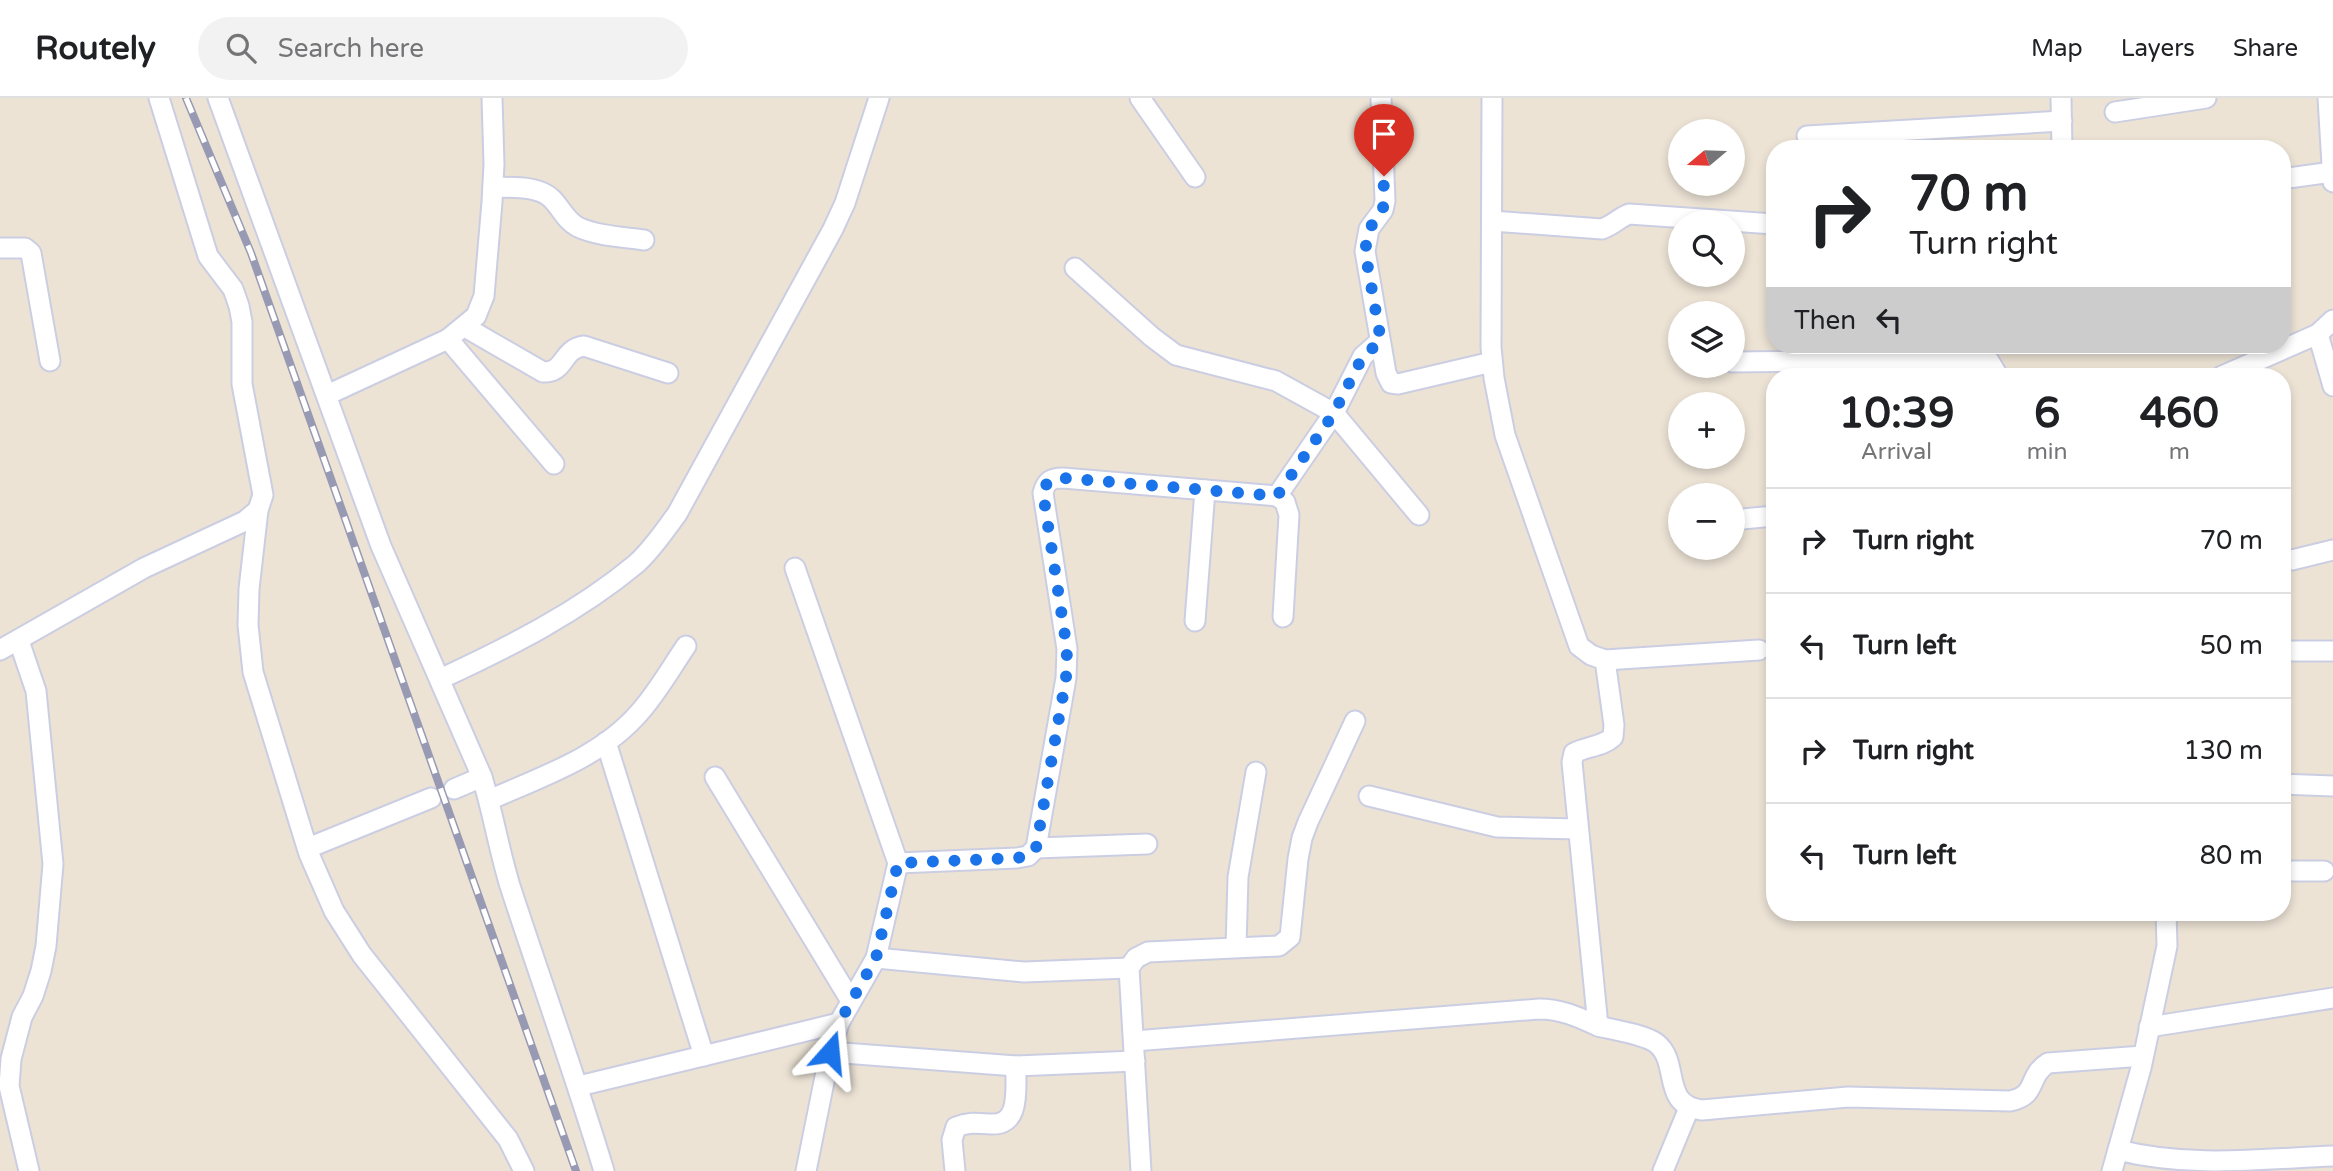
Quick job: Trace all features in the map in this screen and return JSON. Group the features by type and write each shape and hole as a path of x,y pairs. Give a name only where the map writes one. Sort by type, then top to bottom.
{"street":[{"path":"159,98 208,256 233,289 239,306 242,322 242,384 263,495 258,510 247,625 253,672 308,848 334,911 362,955 508,1139 524,1171"},
{"path":"218,98 381,546 482,777 510,887 579,1086 604,1171"},
{"path":"327,395 448,339 476,316 484,296 493,187 492,98"},
{"path":"440,679 519,642 561,618 638,563 659,539 677,513 833,229 852,183 879,98"},
{"path":"1140,98 1195,177"},
{"path":"1381,98 1384,201 1383,210 1369,229 1365,251 1386,373 1391,383 1398,384 1492,362"},
{"path":"1492,98 1492,362 1505,435 1579,646 1591,655 1605,660 1759,650"},
{"path":"2061,98 2062,140"},
{"path":"2115,112 2206,98"},
{"path":"2291,179 2332,177 2328,98"},
{"path":"1807,136 2062,121"},
{"path":"493,187 537,190 553,200 576,226 588,231 644,240"},
{"path":"1492,222 1602,229 1629,214 1766,223"},
{"path":"0,248 25,248 31,253 50,361"},
{"path":"1075,268 1176,355 1276,381 1334,413 1419,515"},
{"path":"2291,346 2318,334 2333,320"},
{"path":"465,327 543,372 558,369 568,352 584,346 668,373"},
{"path":"2318,334 2333,386"},
{"path":"448,339 554,464"},
{"path":"1277,496 1334,413 1363,356 1381,341"},
{"path":"2243,368 2274,354"},
{"path":"1745,362 1975,359 1989,361 1993,368"},
{"path":"898,863 1017,858 1028,856 1036,848 1066,678 1067,649 1043,493 1045,484 1052,478 1277,496 1285,502 1289,515 1283,617"},
{"path":"1195,621 1205,490"},
{"path":"0,650 144,568 245,521 258,510"},
{"path":"1745,519 1766,517"},
{"path":"2291,560 2333,550"},
{"path":"795,568 898,863 876,958 839,1023 830,1052 806,1171"},
{"path":"19,641 36,691 53,864 46,946 41,971 33,996 22,1017 11,1059 8,1121 29,1171"},
{"path":"489,800 583,758 606,742 640,713 686,646"},
{"path":"2291,651 2333,651"},
{"path":"1598,1026 1572,762 1574,753 1605,744 1613,737 1614,725 1605,660"},
{"path":"1142,1171 1129,968 1136,958 1148,952 1279,946 1290,937 1298,859 1305,830 1356,721"},
{"path":"606,742 704,1056"},
{"path":"1236,947 1238,877 1256,772"},
{"path":"454,789 482,777"},
{"path":"715,777 852,1001"},
{"path":"2291,784 2333,786"},
{"path":"1369,796 1497,827 1578,829"},
{"path":"308,848 430,798"},
{"path":"1036,848 1147,844"},
{"path":"2291,871 2324,871"},
{"path":"2112,1171 2150,1027 2166,946 2166,921"},
{"path":"876,958 1024,972 1129,968"},
{"path":"2150,1027 2333,998"},
{"path":"1134,1041 1556,1009 1598,1026 1654,1042 1662,1050 1681,1102 1689,1108 1702,1110 1848,1097 2010,1101 2021,1099 2029,1093 2038,1069 2048,1063 2143,1056"},
{"path":"579,1086 839,1023"},
{"path":"830,1052 1016,1066 1135,1061"},
{"path":"955,1171 952,1140 956,1127 966,1122 996,1124 1009,1120 1015,1111 1016,1066"},
{"path":"1663,1171 1689,1108"},
{"path":"2118,1150 2173,1160 2244,1165 2333,1156"}],"railway":[{"path":"186,98 251,253 576,1171"}],"route":[{"path":"830,1052 839,1023 876,958 898,863 1017,858 1028,856 1036,848 1066,678 1067,649 1043,493 1045,484 1052,478 1063,478 1277,496 1334,413 1363,356 1381,341 1365,251 1369,229 1383,210 1384,176"}]}
